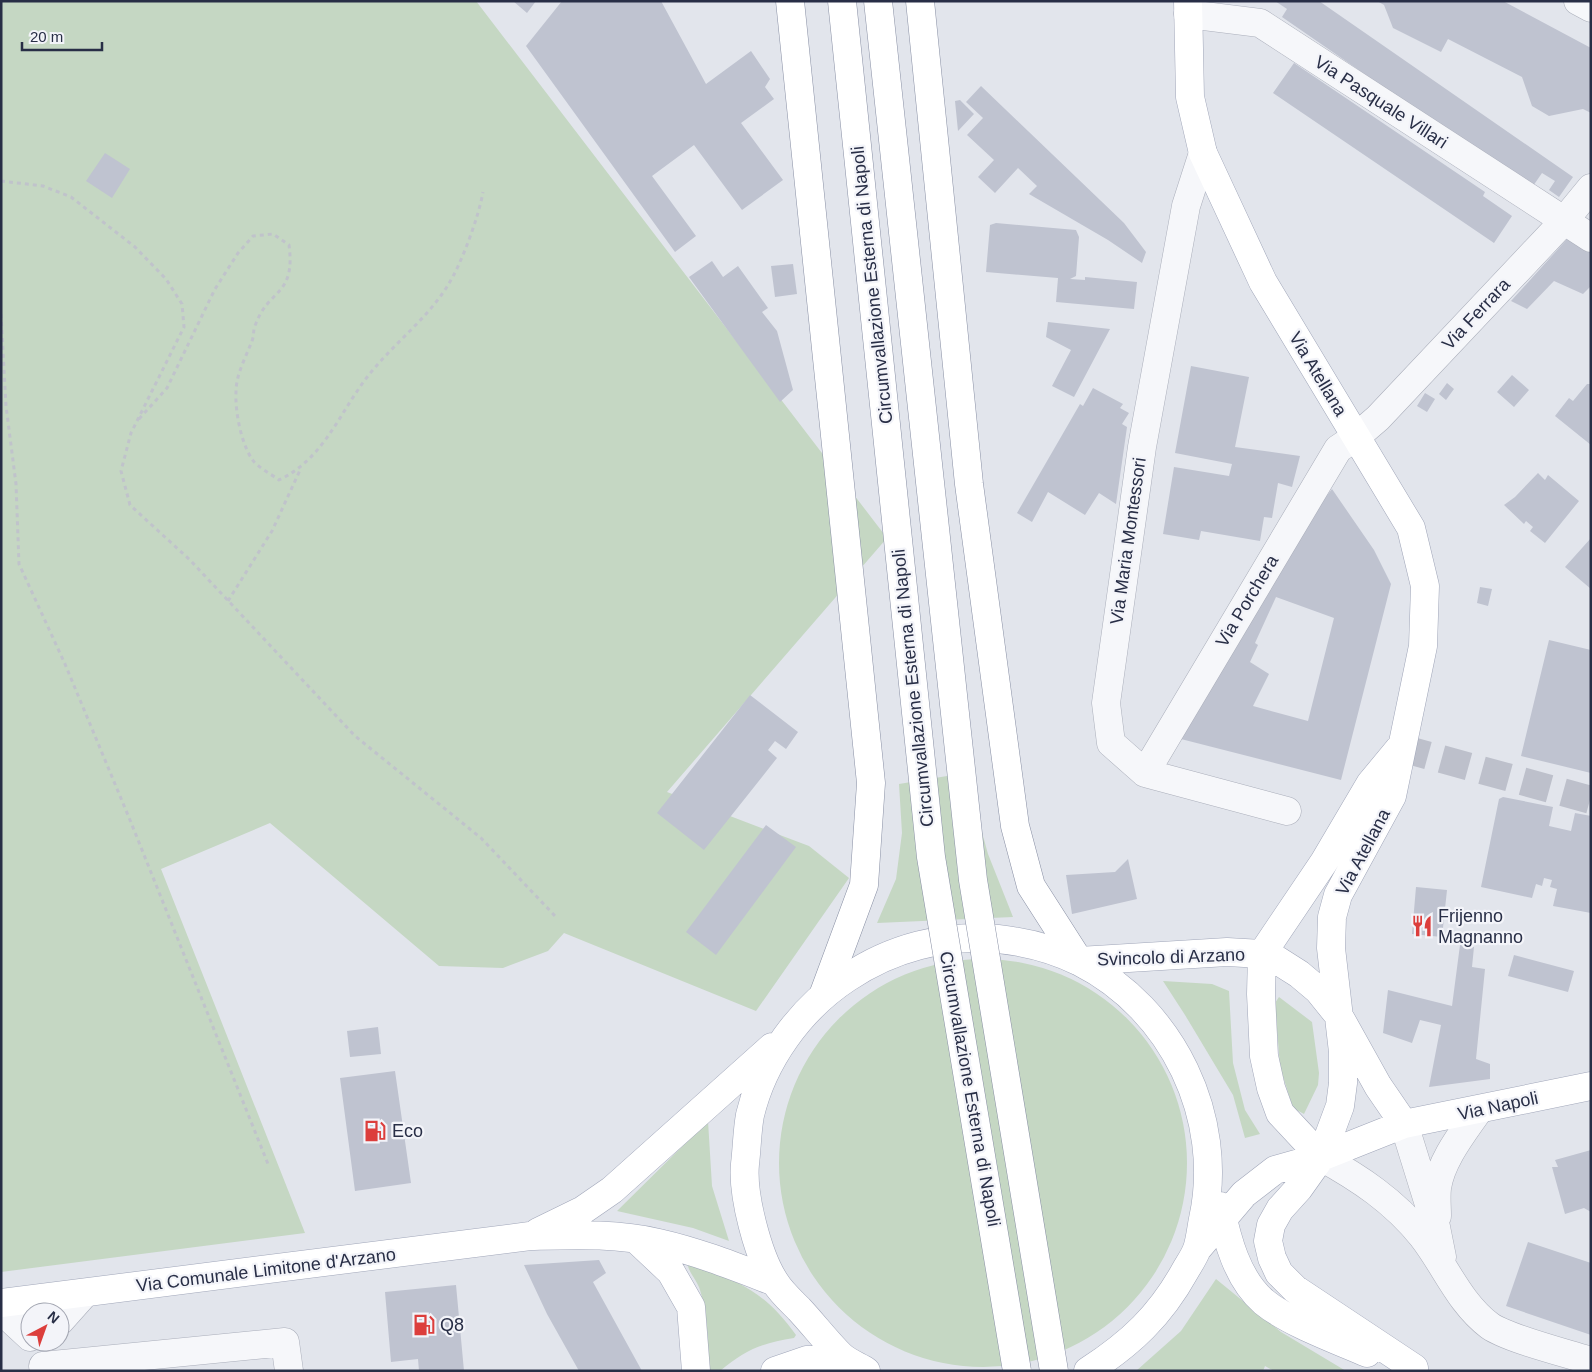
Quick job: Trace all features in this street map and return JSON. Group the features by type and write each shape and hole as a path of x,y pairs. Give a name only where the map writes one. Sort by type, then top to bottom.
{"main road":[{"path":"790,1 871,784 864,885 824,993"},
{"name":"Circumvallazione Esterna di Napoli","path":"842,1 931,857 1017,1371"},
{"name":"Circumvallazione Esterna di Napoli","path":"878,1 973,880 1054,1371"},
{"path":"920,1 969,484 1015,826 1030,886 1080,961"},
{"name":"Via Atellana","path":"1188,8 1190,97 1203,152 1263,282 1411,528 1425,586 1423,646 1400,748 1392,796 1338,895 1332,916 1331,948 1340,1016 1343,1084 1335,1122 1321,1156 1299,1188 1280,1209 1271,1225 1268,1241 1272,1258 1279,1273 1295,1289 1420,1369"},
{"name":"Via Atellana","path":"1400,748 1370,784 1324,862 1262,954 1299,974 1318,990 1340,1016 1378,1086 1404,1124"},
{"path":"530,1236 583,1210 612,1190 791,1031 824,993 869,962 920,944 974,937 1028,943 1080,961 1123,990 1160,1027 1187,1072 1203,1122 1226,1238 1248,1284 1264,1302 1282,1314 1366,1353 1420,1369"},
{"name":"Svincolo di Arzano","path":"1080,961 1189,953 1227,952 1262,954"},
{"path":"1088,1371 1122,1349 1157,1314 1171,1296 1197,1249 1244,1194 1275,1170 1321,1156 1280,1113 1271,1088 1264,1056 1260,994 1262,954"},
{"path":"791,1031 764,1074 750,1116 744,1173 753,1229 774,1282 847,1364"},
{"name":"Via Napoli","path":"1321,1156 1404,1124 1591,1086"},
{"path":"1197,1249 1208,1196 1209,1173 1203,1122"},
{"path":"530,1236 588,1234 658,1243 716,1258 774,1282"},
{"name":"Via Comunale Limitone d'Arzano","path":"1,1303 530,1236"},
{"path":"637,1240 671,1272 691,1307 697,1354 696,1371"},
{"path":"775,1371 806,1360 847,1364 866,1371"}],"street":[{"path":"1578,1 1591,8"},
{"name":"Via Pasquale Villari","path":"1188,8 1260,23 1563,222 1591,238"},
{"name":"Via Maria Montessori","path":"1203,152 1186,206 1142,447 1106,703 1111,743 1146,773 1287,811"},
{"name":"Via Ferrara","path":"1356,437 1378,418 1563,222 1591,188"},
{"name":"Via Porchera","path":"1146,773 1338,449 1356,437"},
{"path":"1436,1227 1437,1186 1457,1141 1478,1110"},
{"path":"1404,1124 1436,1227 1444,1268"},
{"path":"1321,1156 1358,1178 1388,1200 1422,1236 1461,1296 1476,1314 1492,1328 1591,1361"},
{"path":"70,1310 85,1293"},
{"path":"1,1310 20,1330"},
{"path":"70,1351 284,1342 289,1371"}],"path":[{"path":"1,181 43,186 71,197 135,247 179,295 182,304 184,327 135,423 121,472 130,505 190,560 355,736 481,838 556,916"},
{"path":"135,423 167,388 215,289 238,253 253,236 273,234 289,245 291,263 288,280 262,311 254,327 253,339 241,368 236,392 242,438 253,460 279,480 297,471 324,443 365,379 449,285 480,212 483,192"},
{"path":"1,314 6,406 16,484 19,564 65,664 130,820 268,1164"},
{"path":"1,402 6,406"},
{"path":"228,601 272,531 302,465"}],"green space":[{"path":"1,1 476,1 887,538 667,792 809,846 849,878 756,1011 564,933 548,951 503,968 439,966 270,823 161,869 305,1233 1,1272"},
{"path":"971,772 978,818 988,854 1013,917 877,923 896,879 902,833 899,784"},
{"path":"983,959 1023,963 1061,974 1096,993 1113,1005 1141,1033 1153,1050 1172,1085 1183,1123 1187,1163 1183,1203 1172,1241 1153,1276 1141,1293 1113,1321 1096,1333 1061,1352 1023,1363 983,1367 943,1363 905,1352 870,1333 853,1321 825,1293 813,1276 794,1241 783,1203 779,1163 783,1123 794,1085 813,1050 825,1033 853,1005 870,993 905,974 943,963"},
{"path":"1163,981 1212,984 1229,991 1233,1063 1245,1110 1260,1134 1245,1138 1233,1095"},
{"path":"1279,997 1312,1022 1319,1073 1318,1085 1304,1114 1293,1108 1280,1067 1275,1003"},
{"path":"708,1121 712,1186 729,1241 693,1228 617,1211"},
{"path":"687,1262 748,1288 784,1319 796,1335 794,1338 754,1348 720,1371 707,1371 708,1340 705,1310 700,1290"},
{"path":"1216,1279 1281,1332 1346,1371 1274,1371 1265,1366 1263,1371 1136,1371 1181,1331"}],"building":[{"path":"513,1 536,1 527,13"},
{"path":"562,1 661,1 706,84 751,51 770,79 765,87 774,99 741,123 783,180 742,210 694,145 652,176 696,236 675,252 526,46"},
{"path":"1275,1 1319,1 1573,177 1559,197 1549,190 1555,181 1542,173 1531,189 1282,17 1287,9"},
{"path":"1377,1 1503,1 1591,48 1591,113 1583,109 1549,116 1532,106 1522,77 1448,39 1441,52 1393,28 1384,5"},
{"path":"1294,63 1485,192 1483,196 1512,216 1494,243 1273,93"},
{"path":"981,86 1124,223 1146,252 1142,263 1108,240 1029,194 1037,186 1018,168 995,193 978,177 994,160 967,135 983,118 966,102"},
{"path":"960,100 974,114 958,131 955,101"},
{"path":"105,153 130,169 112,198 86,181"},
{"path":"996,223 1076,230 1079,237 1076,276 1070,279 1085,280 1085,277 1137,282 1134,309 1056,302 1058,278 986,272 990,225"},
{"path":"1569,237 1591,248 1591,286 1583,294 1554,281 1527,309 1511,301"},
{"path":"712,261 723,277 738,266 768,308 762,312 777,331 793,390 780,402 689,277"},
{"path":"793,264 797,294 775,297 771,266"},
{"path":"1048,322 1110,329 1074,397 1052,386 1071,350 1046,337"},
{"path":"1191,366 1249,377 1235,447 1300,456 1292,487 1278,483 1272,518 1264,517 1260,541 1201,531 1199,540 1163,534 1174,467 1229,476 1232,464 1175,453"},
{"path":"1512,375 1529,390 1514,407 1497,392"},
{"path":"1447,383 1454,389 1446,400 1439,394"},
{"path":"1587,384 1591,384 1591,445 1555,416 1569,398 1573,401"},
{"path":"1093,388 1123,404 1120,408 1129,413 1122,424 1127,427 1116,504 1099,493 1085,515 1048,492 1032,522 1017,513 1080,404 1083,406"},
{"path":"1425,393 1435,399 1427,412 1417,406"},
{"path":"1538,473 1545,480 1548,475 1579,501 1545,543 1530,531 1533,527 1526,521 1524,524 1504,505 1515,497"},
{"path":"1332,489 1374,550 1391,584 1341,780 1177,738 1308,520","holes":["1276,597 1334,618 1308,721 1253,706 1269,674 1250,662 1258,645 1255,643"]},
{"path":"1591,538 1591,589 1565,567"},
{"path":"1480,587 1492,589 1488,606 1477,603"},
{"path":"1549,640 1591,650 1591,773 1521,756"},
{"path":"750,695 798,732 786,749 775,741 768,750 777,758 704,850 657,813"},
{"path":"1503,797 1553,807 1549,826 1571,831 1575,813 1591,816 1591,913 1553,906 1557,889 1550,887 1552,880 1544,878 1542,886 1536,884 1532,898 1481,887 1499,799"},
{"path":"766,825 796,847 716,955 686,932"},
{"path":"1128,859 1137,899 1072,914 1066,875 1115,872"},
{"path":"1416,887 1447,890 1442,937 1412,934"},
{"path":"1460,945 1474,947 1472,967 1485,969 1476,1059 1490,1064 1490,1079 1429,1087 1441,1025 1420,1020 1412,1043 1383,1033 1388,990 1452,1006"},
{"path":"1514,955 1574,971 1568,992 1508,976"},
{"path":"378,1027 381,1054 350,1057 347,1031"},
{"path":"395,1071 411,1183 355,1191 340,1078"},
{"path":"1591,1150 1591,1212 1584,1208 1565,1214 1552,1167 1558,1167 1555,1160"},
{"path":"1528,1242 1591,1263 1591,1335 1506,1306"},
{"path":"599,1260 606,1273 593,1282 642,1371 579,1371 547,1314 524,1265"},
{"name":"Q8","path":"456,1285 464,1371 419,1371 418,1359 391,1362 385,1292"}],"tunnel":[{"path":"1401,748 1591,800"}],"place":[{"name":"Frijenno Magnanno","path":"1422,926"},
{"name":"Eco","path":"375,1131"},
{"name":"Q8","path":"424,1325"}]}
